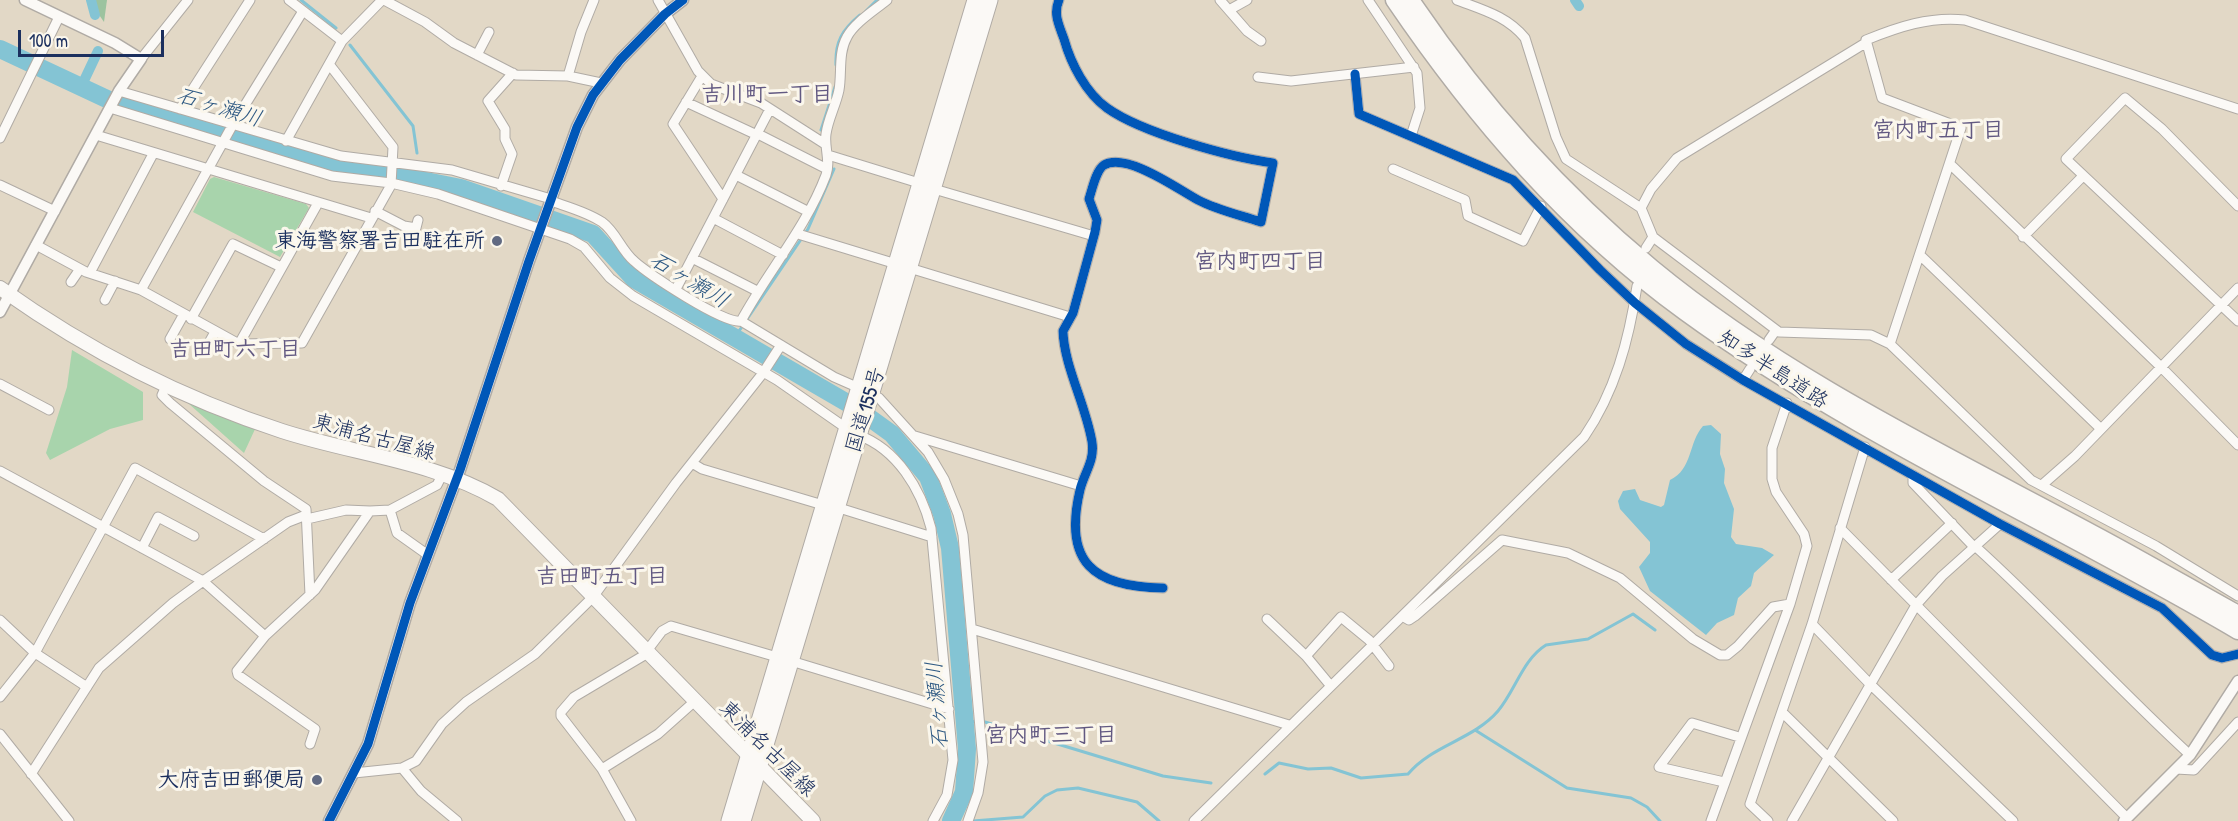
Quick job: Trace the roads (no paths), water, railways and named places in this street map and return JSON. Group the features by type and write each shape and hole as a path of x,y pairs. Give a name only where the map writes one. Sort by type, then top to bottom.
{"highway":[{"name":"国道155号","path":"927,186 975,0"},
{"name":"国道155号","path":"743,821 754,761 829,506 927,186 990,0"},
{"name":"知多半島道路","path":"1394,0 1447,76 1507,150 1599,241 1684,311 1779,376 1835,410 2238,631"},
{"name":"知多半島道路","path":"1411,0 1480,95 1562,186 1654,269 1720,319 1879,418 2238,615"},
{"name":"国道155号","path":"729,821 754,761"}],"main road":[{"name":"東浦名古屋線","path":"4,292 69,336 166,386 280,430 449,477 488,493 508,507 552,557 813,821"}],"street":[{"path":"25,0 115,43 141,59"},
{"path":"0,312 4,292 36,245 119,92 141,59 188,0"},
{"path":"180,109 250,0"},
{"path":"289,0 342,41"},
{"path":"286,141 342,41 383,0 477,55 513,73 568,76 601,83"},
{"path":"568,76 592,3 581,0"},
{"path":"658,0 702,76 718,89 761,103 825,144"},
{"path":"329,821 368,744 392,660 428,555 449,477 577,127 601,83 665,14 683,0"},
{"path":"741,321 757,291 798,234 827,169 828,155 825,144 828,123 838,94 843,64 841,53 847,35 887,0"},
{"path":"1059,0 1055,10 1067,51 1087,87 1106,108 1130,122 1200,146 1273,164 1261,222 1198,200 1162,176 1130,166 1107,164 1101,167 1089,199 1097,220 1094,236 1063,337 1092,444 1088,474 1081,486 1077,520 1080,557 1096,572 1114,582 1163,588"},
{"path":"1220,0 1246,31 1261,40"},
{"path":"1229,10 1246,0"},
{"path":"1368,0 1417,73 1420,108 1411,136"},
{"path":"1457,0 1505,19 1516,27 1525,38 1556,137 1566,159 1641,208 1653,237 1779,332 1871,334 1890,344 2031,480 2156,546 2238,596"},
{"path":"141,290 232,126 303,10"},
{"path":"0,138 59,17"},
{"path":"1641,208 1651,189 1677,158 1867,42 1892,29 1937,18 1965,20 2238,109"},
{"path":"477,55 489,32"},
{"path":"1867,42 1882,98 1961,128 1890,344"},
{"path":"36,245 80,269 141,290 239,344 302,343 391,183 390,164 393,147 329,64"},
{"path":"1258,77 1291,81 1414,67"},
{"path":"501,186 512,154 505,139 505,129 488,101 513,73"},
{"path":"1355,74 1359,114 1513,180 1635,303 1686,344 1743,380 2000,524 2162,608 2216,657 2238,654"},
{"path":"702,76 673,124 723,200"},
{"path":"119,92 341,156 452,171 551,200 587,214 604,224 632,259 676,289 727,320 741,321 864,394 879,398 915,436 938,466 958,514 963,536 983,762 978,793 968,821"},
{"path":"2238,206 2162,129 2125,98 2066,159 2238,321"},
{"path":"686,102 827,169"},
{"path":"110,108 332,176 391,183 461,201 578,242 622,288 763,373 895,458 924,507 932,537 949,709 952,772 947,795 933,821"},
{"path":"676,289 770,110"},
{"path":"96,135 318,203 373,214 404,226 416,228 418,220"},
{"path":"91,272 153,154"},
{"path":"828,155 1094,236"},
{"path":"1950,164 2023,237 2162,368 2238,445"},
{"path":"1393,169 1466,200 1468,216 1523,241 1541,206"},
{"path":"736,175 807,211"},
{"path":"2023,237 2083,176"},
{"path":"0,185 55,211"},
{"path":"239,344 318,203"},
{"path":"713,218 783,255"},
{"path":"798,234 1070,317"},
{"path":"1646,248 1653,237"},
{"path":"170,339 233,244 281,267"},
{"path":"1920,256 2101,429"},
{"path":"692,258 757,291"},
{"path":"70,282 80,269"},
{"path":"105,300 115,281"},
{"path":"1194,821 1584,437 1614,383 1635,303 1637,286"},
{"path":"2042,485 2162,368 2238,288"},
{"path":"1768,340 1776,330"},
{"path":"206,348 215,332"},
{"path":"354,773 402,768 416,761 442,724 466,702 535,654 592,597 692,463 763,373 781,345"},
{"path":"1743,380 1750,369"},
{"path":"0,384 50,410"},
{"path":"166,386 162,395 170,403 264,481 301,503 306,509 310,595"},
{"path":"1711,821 1739,737 1790,604 1807,546 1804,534 1776,492 1772,479 1772,448 1787,403"},
{"path":"915,436 1081,486"},
{"path":"1768,821 1750,804 1812,624 1865,447"},
{"path":"692,463 702,469 932,537"},
{"path":"0,698 34,652 135,468 264,539"},
{"path":"0,471 204,581 265,636"},
{"path":"1913,475 1913,483 1952,523 2028,594 2121,691 2190,755"},
{"path":"31,774 99,668 173,603 288,522 346,510 390,510 449,477"},
{"path":"390,510 397,533 428,555"},
{"path":"310,744 315,729 238,675 237,670 265,636 310,595 370,511"},
{"path":"142,548 158,517 194,536"},
{"path":"1891,580 1952,523"},
{"path":"1792,821 1869,683 1916,605 1942,576 2000,524"},
{"path":"1840,528 2126,819 2190,755 2238,681"},
{"path":"1402,616 1409,620 1502,540 1568,553 1620,578 1693,639 1720,655 1732,652 1773,607 1782,603 1790,604"},
{"path":"1306,656 1341,617 1372,644 1389,666"},
{"path":"0,620 34,652 87,687"},
{"path":"1267,620 1306,656 1330,685"},
{"path":"1812,624 1869,683 2013,821"},
{"path":"631,821 602,769 561,712 574,697 643,656 662,631 671,626 949,709"},
{"path":"972,629 1289,725"},
{"path":"602,769 658,734 695,701"},
{"path":"1782,712 1893,821"},
{"path":"2176,769 2194,770 2238,722"},
{"path":"1724,782 1659,767 1692,723 1739,737"},
{"path":"0,734 69,821"},
{"path":"402,768 421,791 457,821"}],"water":[{"path":"1711,425 1721,434 1720,454 1725,469 1724,483 1734,509 1731,537 1736,544 1762,548 1774,555 1754,573 1751,586 1738,598 1734,615 1717,623 1706,635 1650,591 1639,567 1650,553 1650,542 1620,509 1618,501 1623,491 1635,489 1640,500 1661,507 1664,505 1670,480 1687,463 1698,433 1703,426"}],"waterway":[{"path":"91,0 95,15"},
{"path":"301,0 336,28"},
{"path":"866,11 877,0"},
{"path":"1575,0 1579,6"},
{"path":"836,65 838,43 849,26 860,15"},
{"path":"350,45 413,126 417,153"},
{"name":"石ヶ瀬川","path":"0,49 109,100 334,168 396,175 461,188 593,234 634,279 856,408 892,434 928,477 942,514 950,548 967,749 964,792 951,821"},
{"path":"81,87 98,51"},
{"path":"821,130 835,87"},
{"path":"735,337 808,229 834,169"},
{"path":"418,171 418,180"},
{"path":"1265,774 1279,763 1308,769 1331,768 1361,778 1408,774 1429,756 1488,721 1504,703 1531,658 1546,645 1588,639 1633,614 1655,630"},
{"path":"965,721 985,722 1163,776 1211,783"},
{"path":"1475,730 1567,788 1631,798 1647,807 1660,821"},
{"path":"973,821 1023,817 1045,796 1057,790 1078,788 1137,802 1159,821"}],"place":[{"name":"東海警察署吉田駐在所","path":"497,241"},
{"name":"大府吉田郵便局","path":"317,780"}],"district":[{"name":"吉川町一丁目","path":"767,95"},
{"name":"宮内町五丁目","path":"1938,131"},
{"name":"宮内町四丁目","path":"1260,262"},
{"name":"吉田町六丁目","path":"235,350"},
{"name":"吉田町五丁目","path":"602,577"},
{"name":"宮内町三丁目","path":"1051,736"}]}
